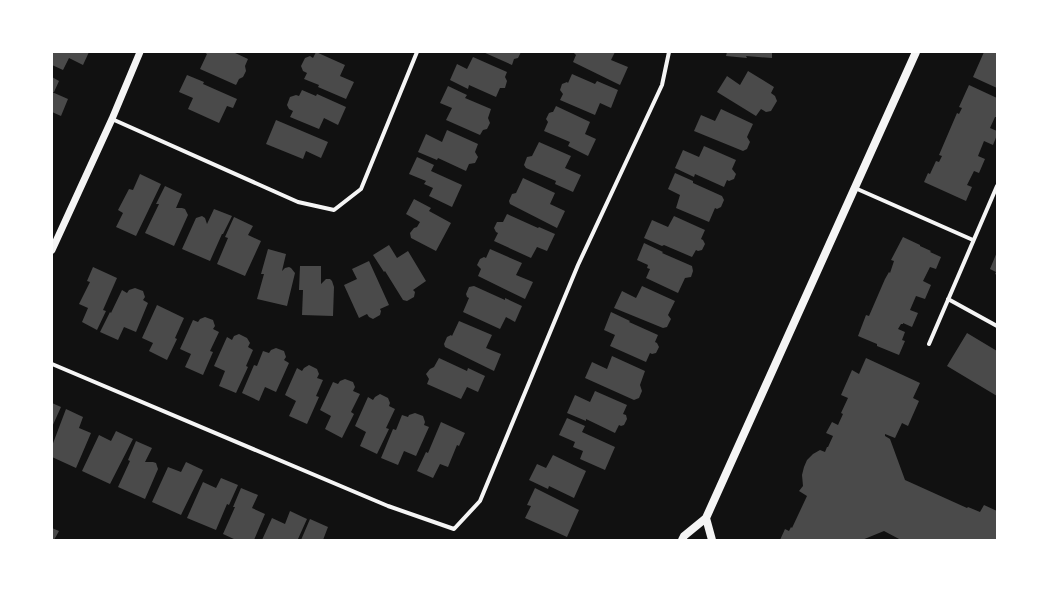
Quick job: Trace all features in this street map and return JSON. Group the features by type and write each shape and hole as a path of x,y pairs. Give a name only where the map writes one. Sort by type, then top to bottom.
{"main road":[{"path":"682,540 684,536 706,518 916,52"},
{"path":"706,518 712,540"}],"street":[{"path":"52,250 112,119 140,52"},
{"path":"112,119 298,202 334,210 360,189 417,52"},
{"path":"52,364 388,506 454,529 480,501 578,265 662,85 669,52"},
{"path":"929,344 997,186"},
{"path":"855,188 973,240"},
{"path":"948,299 997,326"}],"building":[{"path":"52,52 89,52 83,65 69,58 63,70 52,65"},
{"path":"204,52 233,52 248,59 245,66 246,71 243,77 239,79 236,85 200,69 207,54"},
{"path":"316,52 345,65 340,76 354,82 346,99 318,87 319,85 304,79 307,73 303,71 301,66 305,58 310,56 313,58"},
{"path":"483,52 521,52 518,58 514,59 512,65"},
{"path":"573,52 615,52 611,60 628,67 620,85 573,62 576,55"},
{"path":"727,52 772,52 772,58 726,56"},
{"path":"984,52 997,52 997,88 973,77"},
{"path":"473,57 507,72 505,77 507,81 505,88 500,88 496,97 469,85 468,89 450,80 457,64 467,69"},
{"path":"748,71 774,87 771,93 775,96 777,101 771,111 766,112 761,109 756,116 717,92 727,76 740,85"},
{"path":"572,74 595,84 597,81 618,90 611,108 600,103 595,115 560,100 563,94 560,90 562,84 568,83"},
{"path":"187,75 237,99 233,108 227,106 219,123 188,109 193,98 179,92"},
{"path":"52,77 59,81 54,92 52,92"},
{"path":"969,85 997,98 997,117 995,117 990,128 997,131 997,135 993,145 984,141 978,156 985,159 979,173 974,171 967,185 972,187 966,201 924,182 928,173 930,174 936,161 939,162 942,156 939,155 957,113 959,114 962,108 959,107"},
{"path":"448,86 467,95 465,98 491,109 488,118 490,123 487,129 483,130 480,135 446,120 452,108 440,103"},
{"path":"302,90 316,96 317,94 346,107 338,125 324,118 319,129 290,117 293,111 289,109 287,105 290,97 296,95 299,96"},
{"path":"52,92 68,99 61,116 52,112"},
{"path":"556,106 590,122 585,134 596,139 588,156 568,146 570,142 544,131 548,122 546,119 549,113 553,112"},
{"path":"721,109 753,124 747,137 750,142 747,149 743,151 694,131 701,115 715,121"},
{"path":"276,120 328,142 321,158 306,151 303,159 266,144"},
{"path":"447,130 478,144 475,152 478,157 475,163 469,164 466,171 438,158 437,160 418,152 426,134 442,142"},
{"path":"539,142 571,156 565,168 581,175 573,192 555,184 556,181 526,168 524,165 527,157 532,156"},
{"path":"704,146 736,160 732,169 736,174 734,179 729,181 727,180 724,187 695,174 694,177 675,168 683,150 699,157"},
{"path":"417,157 434,165 431,171 462,185 452,207 429,196 433,188 424,184 426,181 409,174"},
{"path":"675,173 722,196 724,200 721,207 717,209 715,208 709,222 676,208 680,195 668,189"},
{"path":"140,174 161,184 136,236 116,227 123,213 118,210 129,189 133,190"},
{"path":"523,178 555,193 550,204 565,211 557,228 510,204 509,201 512,194 516,193"},
{"path":"165,186 182,194 176,208 185,209 188,215 174,246 145,233 159,204 156,204"},
{"path":"414,199 431,208 429,211 451,223 436,251 411,238 410,233 420,222 406,214"},
{"path":"214,209 232,216 210,261 182,249 196,218 202,216 205,218 207,224"},
{"path":"507,214 555,234 547,251 537,247 531,258 494,241 498,233 494,228 497,222 503,222"},
{"path":"674,216 705,230 701,239 705,244 702,250 696,250 692,257 644,238 652,220 668,227"},
{"path":"234,217 253,226 248,235 261,241 245,276 217,264 228,238 225,237"},
{"path":"903,237 941,257 936,269 930,267 923,281 931,285 925,299 916,296 910,310 918,313 912,327 903,323 898,329 905,332 902,340 905,341 899,355 858,336 866,315 869,316 885,279 889,272 890,273 894,261 891,260"},
{"path":"644,243 663,252 662,253 692,266 693,271 691,277 685,278 678,293 646,278 650,269 647,268 648,265 637,260"},
{"path":"389,245 397,258 408,251 426,281 413,290 415,292 414,297 407,301 403,300 373,255"},
{"path":"268,249 286,254 282,271 289,267 295,273 287,306 257,299 264,274 261,274"},
{"path":"490,249 522,263 516,275 533,282 525,299 478,276 481,269 477,265 480,259 484,257 486,258"},
{"path":"997,252 997,275 995,274 996,272 990,269"},
{"path":"369,261 389,305 380,309 380,315 373,319 367,314 359,318 344,285 357,279 352,269"},
{"path":"300,266 321,266 321,284 326,279 330,279 332,281 334,287 333,316 302,315 303,290 299,290"},
{"path":"93,267 117,278 103,310 106,311 97,330 82,322 88,308 79,304 90,282 87,281"},
{"path":"474,286 522,306 515,322 506,317 500,329 463,312 469,298 466,294 469,287"},
{"path":"642,286 675,301 668,315 671,319 667,327 663,328 614,308 622,291 636,298"},
{"path":"135,288 143,291 145,297 143,300 148,303 136,332 124,327 118,340 100,332 122,290 127,293 129,290"},
{"path":"157,305 184,318 175,338 177,339 167,360 149,351 153,343 142,338"},
{"path":"611,312 658,335 655,342 659,347 656,353 650,353 646,362 610,346 615,335 604,330"},
{"path":"205,317 213,320 215,326 213,329 219,332 210,351 213,352 203,375 185,367 191,354 180,349 193,320 198,322 200,319"},
{"path":"459,321 492,335 486,348 501,354 494,371 445,347 444,344 447,337 452,336"},
{"path":"967,333 997,351 997,396 947,366"},
{"path":"239,334 247,338 250,343 248,347 253,350 246,366 248,367 236,393 219,386 225,371 214,366 227,337 232,340 234,336"},
{"path":"276,348 284,351 286,357 284,360 289,363 276,392 265,387 259,401 242,393 254,365 257,366 263,351 269,353 271,350"},
{"path":"612,356 645,371 640,385 642,391 639,398 634,400 585,378 592,362 607,369"},
{"path":"439,358 467,371 468,368 485,376 478,392 467,387 461,399 427,384 429,379 426,374 434,367"},
{"path":"866,358 920,383 913,398 919,401 908,426 902,423 895,438 885,434 885,436 890,439 905,480 967,508 968,507 980,512 984,505 997,511 997,540 901,540 884,531 862,540 780,540 785,529 789,531 791,527 792,528 807,496 799,491 803,486 802,475 807,460 820,450 825,452 828,447 833,436 826,433 832,422 838,425 843,414 841,413 848,398 841,395 852,370 859,374"},
{"path":"309,365 317,369 319,374 317,378 323,380 316,396 319,397 307,424 289,416 296,401 285,395 297,368 302,371"},
{"path":"345,379 353,382 355,387 353,391 360,394 351,412 354,414 342,438 325,429 331,416 320,410 333,382 338,384 340,381"},
{"path":"595,391 627,405 623,414 626,415 627,419 624,425 619,425 615,433 586,419 586,421 567,413 575,395 590,402"},
{"path":"380,394 388,398 390,403 389,406 395,409 386,428 389,429 377,454 360,446 366,432 355,426 368,397 373,400"},
{"path":"52,403 61,407 52,427"},
{"path":"66,409 83,417 79,428 91,433 76,468 52,457 52,446"},
{"path":"415,413 423,416 425,422 424,425 429,427 416,456 404,451 398,465 381,458 393,429 396,430 402,415 408,417 409,415"},
{"path":"567,418 585,426 582,432 615,447 605,470 580,459 583,451 573,447 575,442 559,435"},
{"path":"441,422 465,433 459,446 457,445 448,467 440,464 433,478 417,471 426,452 428,453"},
{"path":"116,431 133,439 110,484 82,471 99,435 111,441"},
{"path":"136,441 152,448 145,462 156,463 158,469 145,499 118,487 130,461 128,460"},
{"path":"553,455 586,471 574,498 549,486 548,489 529,480 537,464 546,468"},
{"path":"186,462 203,470 181,515 152,502 168,467 181,472"},
{"path":"221,478 238,485 229,505 227,504 216,530 187,518 203,482 216,488"},
{"path":"241,488 258,495 252,508 265,514 254,540 236,540 223,534 235,507 233,507"},
{"path":"535,488 579,510 567,537 525,518 531,506 527,505"},
{"path":"290,511 307,519 298,539 262,540 272,518 285,524"},
{"path":"310,519 328,527 323,540 301,540"},
{"path":"52,528 59,531 54,540 52,540"}]}
